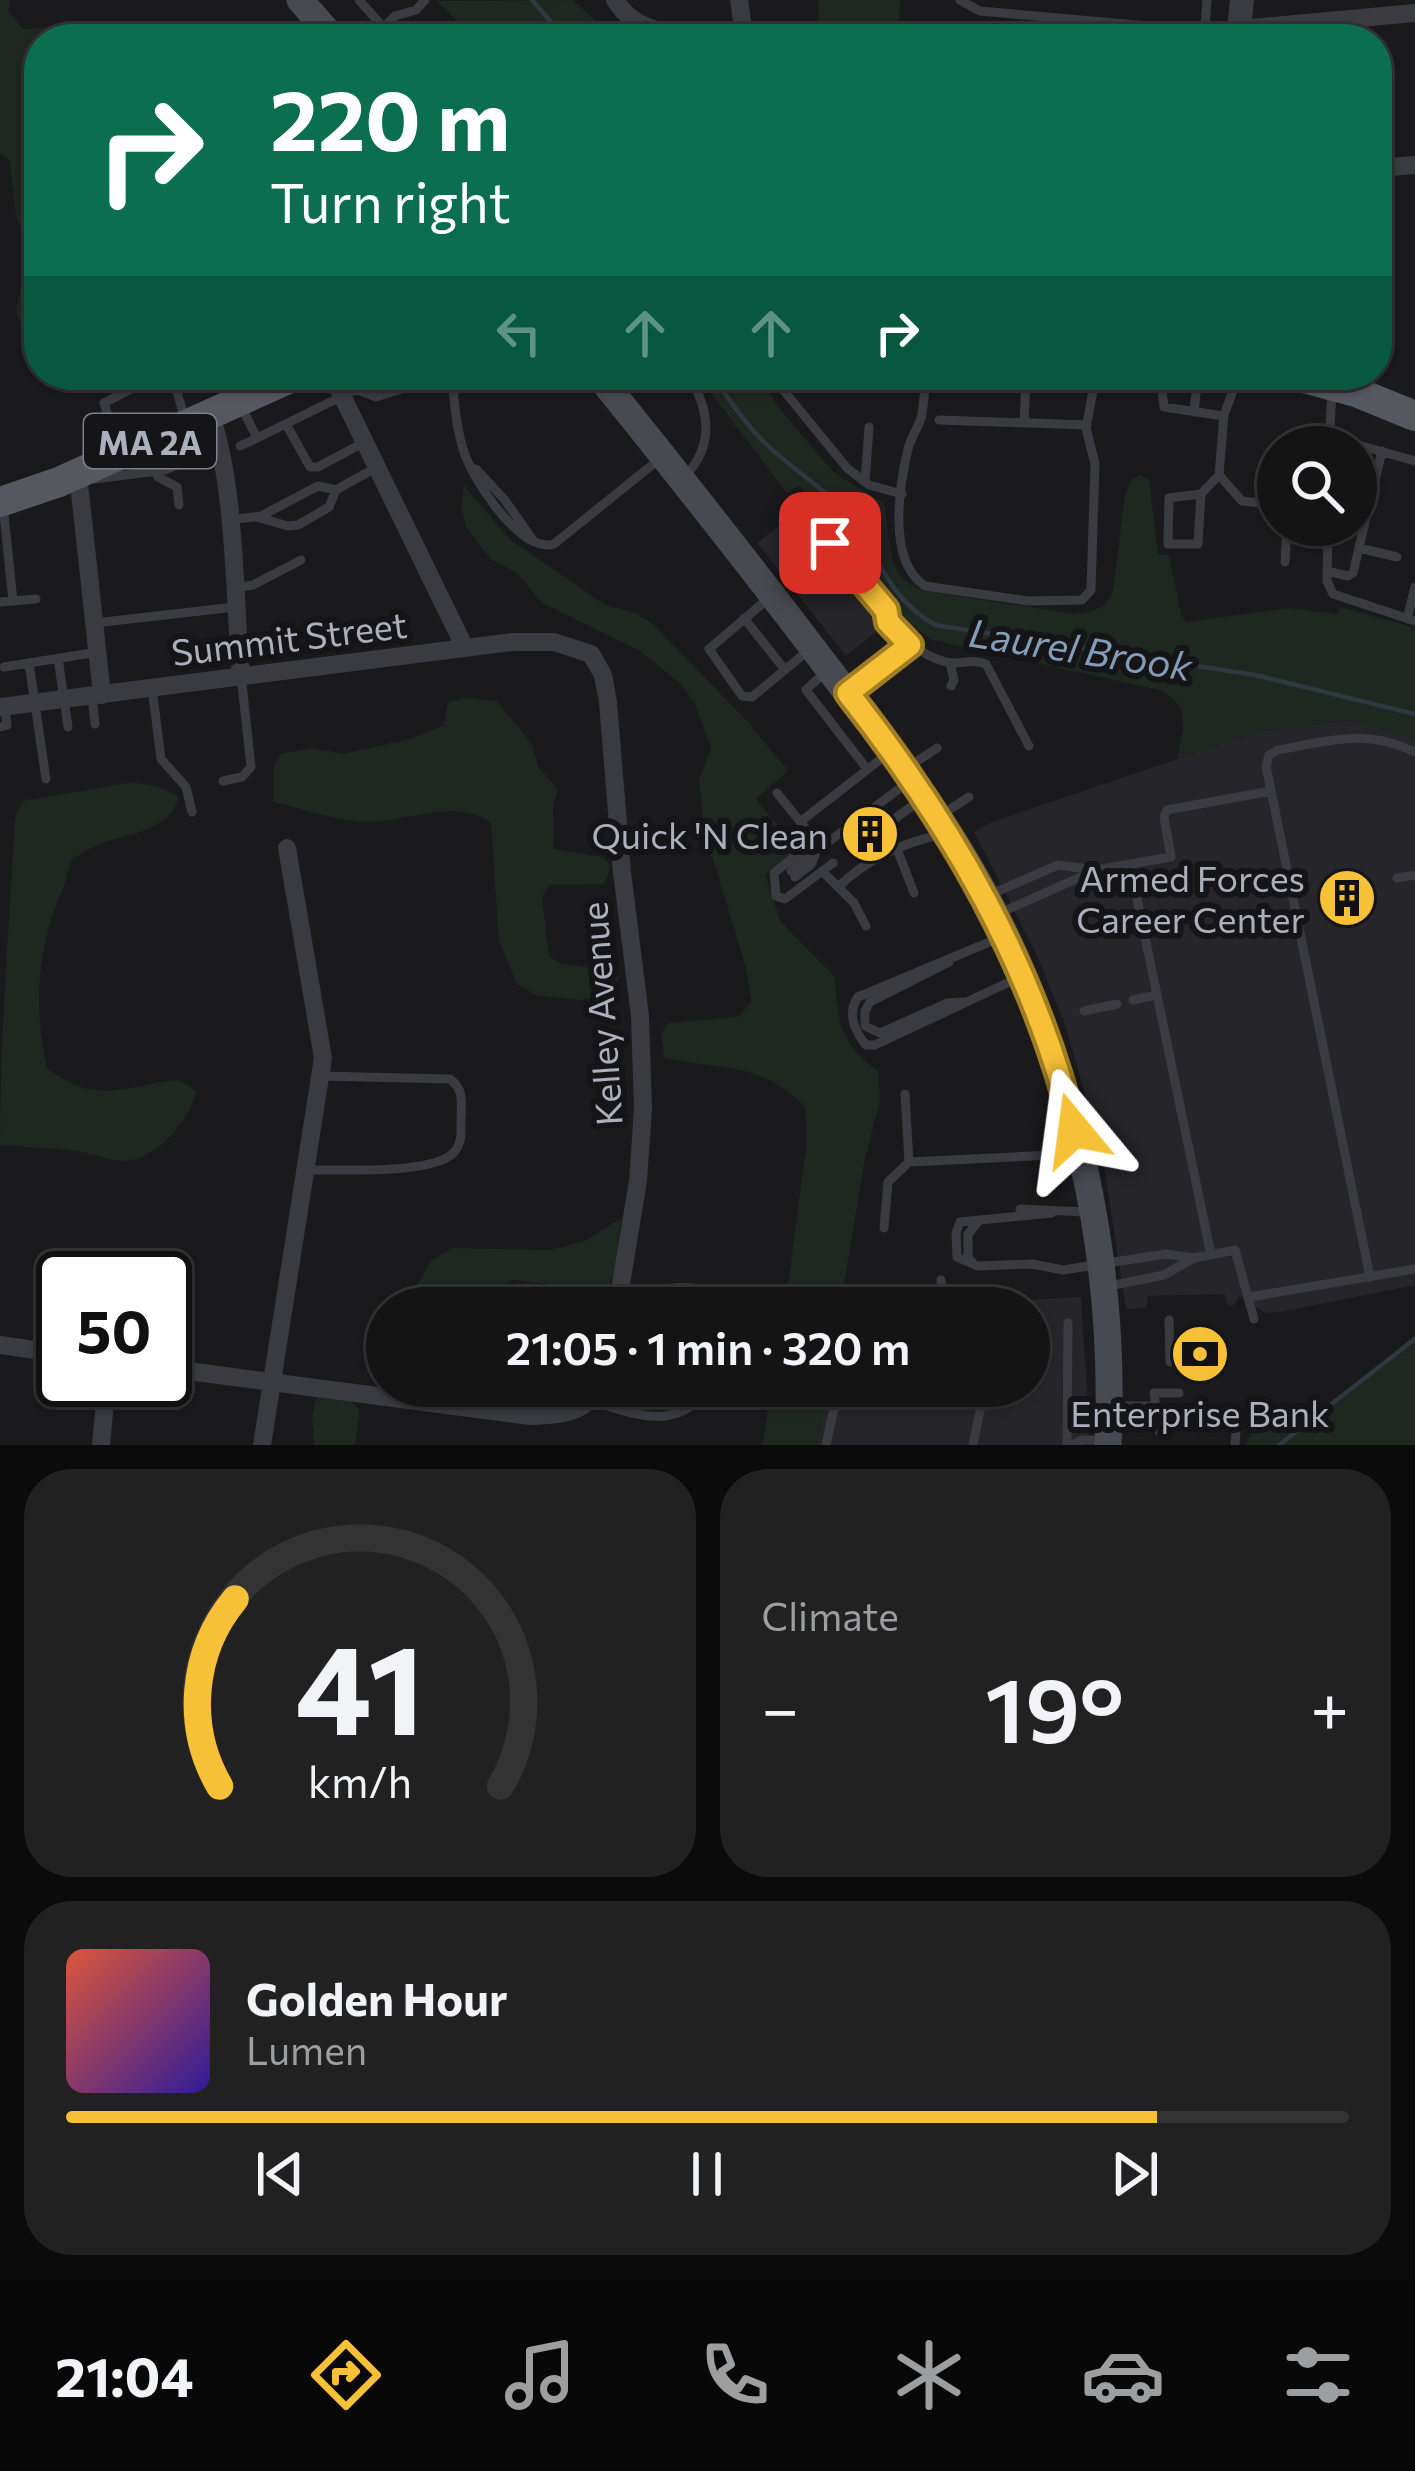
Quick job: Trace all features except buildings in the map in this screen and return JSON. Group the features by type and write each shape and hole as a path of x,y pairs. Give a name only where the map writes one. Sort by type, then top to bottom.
{"main road":[{"path":"300,0 318,24"},
{"name":"MA 2A","path":"1,501 140,456 260,390"},
{"path":"610,390 921,791 995,915 1054,1059 1080,1154 1102,1276 1108,1443"},
{"path":"625,390 637,423"},
{"path":"1360,390 1415,416"}],"street":[{"path":"615,0 637,24"},
{"path":"1326,24 1415,14"},
{"path":"346,390 376,467 465,648"},
{"path":"211,413 228,520 241,675"},
{"path":"78,477 98,652 97,695"},
{"name":"Summit Street","path":"3,707 465,648 546,641 585,650"},
{"name":"Kelley Avenue","path":"585,650 596,660 605,684 640,1016 642,1143 621,1287"},
{"path":"262,1445 322,1058 287,848"},
{"path":"0,1345 36,1350"},
{"path":"192,1371 366,1394"},
{"path":"101,1445 105,1407"},
{"path":"463,1407 530,1416 572,1412 579,1407"}],"lane":[{"path":"358,0 380,24"},
{"path":"388,24 425,0"},
{"path":"960,0 973,10 1102,24"},
{"path":"130,390 104,404 140,456 162,480 176,485 179,505"},
{"path":"187,390 211,413 256,438"},
{"path":"240,446 358,390"},
{"path":"349,393 376,397 398,390"},
{"path":"454,390 460,440 476,479 511,525 536,544 554,544 664,456"},
{"path":"682,479 694,466 706,438 704,402 697,390"},
{"path":"782,390 817,435 865,482 902,494"},
{"path":"924,390 922,413 907,454 901,549 920,583 1028,601 1085,599 1091,590 1095,464 1086,438 1093,390"},
{"path":"1024,423 1025,390"},
{"path":"1161,390 1161,405 1224,416"},
{"path":"1194,412 1196,390"},
{"path":"1201,494 1169,497 1170,546 1198,544 1201,494 1219,475 1224,416 1234,390"},
{"path":"1333,426 1343,390"},
{"path":"940,420 1087,425"},
{"path":"286,424 314,468 365,442"},
{"path":"865,482 869,427"},
{"path":"1377,451 1415,460"},
{"path":"1327,571 1351,576 1382,452"},
{"path":"140,456 200,455"},
{"path":"228,520 257,517 314,488 336,490 376,467"},
{"path":"1219,475 1241,501 1257,503"},
{"path":"257,517 298,525 329,507 336,490"},
{"path":"1,501 5,568 14,601"},
{"path":"799,509 886,610 885,624 910,645 950,663 979,660 986,664 1029,746"},
{"path":"1285,562 1286,546"},
{"path":"1328,546 1333,594 1411,620 1415,587"},
{"path":"1359,548 1397,557"},
{"path":"94,623 235,598 301,560"},
{"path":"773,595 709,649 748,698 785,670 821,658"},
{"path":"0,602 36,599"},
{"path":"744,618 785,670"},
{"path":"848,693 910,645"},
{"path":"754,657 767,647"},
{"path":"4,667 98,652"},
{"path":"58,658 68,727"},
{"path":"821,658 806,690 867,770 921,791 969,797"},
{"path":"29,663 46,779"},
{"path":"950,663 951,686"},
{"path":"224,781 242,777 250,766 241,675"},
{"path":"152,688 161,758 186,787 192,812"},
{"path":"95,724 97,695"},
{"path":"0,727 7,725 3,707"},
{"path":"1370,1277 1267,760 1278,750 1364,735 1415,752"},
{"path":"838,887 861,866 897,849 937,748"},
{"path":"777,793 804,826 867,770"},
{"path":"893,820 921,791"},
{"path":"793,874 802,851 817,850 921,791"},
{"path":"995,915 1096,870 1172,857 1164,817 1167,810 1271,791"},
{"path":"897,849 914,893"},
{"path":"793,874 812,865 817,850"},
{"path":"793,874 822,871 832,863"},
{"path":"1022,976 875,1045 863,1042 854,1026 852,1010 858,997 958,956 995,915 1058,865 1096,870"},
{"path":"1130,865 1211,1255"},
{"path":"822,871 854,903 866,926"},
{"path":"1397,878 1415,875"},
{"path":"1132,1000 1152,996"},
{"path":"1084,1011 1118,1004"},
{"path":"307,1170 423,1167 448,1158 461,1137 461,1094 449,1079 320,1076"},
{"path":"905,1094 909,1162"},
{"path":"884,1228 889,1182 909,1162 1080,1154"},
{"path":"1020,1209 1052,1214"},
{"path":"1091,1212 963,1221 956,1230 958,1257 980,1266 1038,1264 1102,1276 1164,1275 1194,1258"},
{"path":"1102,1276 1166,1254 1194,1258 1235,1250 1254,1319"},
{"path":"1249,1297 1415,1269"},
{"path":"941,1280 942,1287"},
{"path":"1169,1320 1171,1362"},
{"path":"1068,1323 1069,1445 1082,1439 1108,1443"},
{"path":"1159,1431 1154,1394 1175,1393 1171,1379"},
{"path":"1109,1406 1155,1406"},
{"path":"628,1407 655,1418 693,1407"},
{"path":"826,1445 834,1407"},
{"path":"973,1445 981,1407"},
{"path":"1235,1445 1236,1430"}],"shaded area":[{"path":"0,0 10,0 8,11 24,29 24,237 16,215 10,161 0,153"},
{"path":"573,0 599,24 461,24 436,1"},
{"path":"818,0 900,0 899,24 819,24"},
{"path":"24,273 24,333 16,311"},
{"path":"708,390 769,390 834,473 884,503 896,568 912,585 1074,614 1097,609 1113,592 1125,495 1132,479 1140,475 1149,480 1158,554 1169,555 1181,615 1187,622 1288,608 1338,614 1341,607 1415,628 1415,738 1348,720 1260,731 1178,759 1183,719 1171,697 1160,690 932,640 897,615 823,504 798,486 787,493"},
{"path":"464,486 511,540 604,604 653,624 748,722 788,771 756,799 799,852 765,874 780,921 835,977 839,1019 848,1041 878,1071 880,1100 864,1163 843,1287 788,1287 807,1141 805,1107 789,1092 756,1075 664,1057 661,1034 668,1023 738,1017 751,1002 747,971 705,833 699,780 711,748 695,704 680,683 640,651 542,603 517,573 491,559 467,529 461,507"},
{"path":"814,498 845,534 897,615 846,656 757,543"},
{"path":"464,698 497,701 532,744 539,769 558,789 553,806 554,849 603,857 611,866 604,884 549,885 542,897 549,957 562,964 613,970 619,976 614,991 581,1000 535,995 517,984 499,941 491,823 478,815 448,811 357,821 274,802 274,765 281,754 311,748 343,754 406,740 443,726 448,703"},
{"path":"1348,720 1415,738 1415,1285 1279,1312 1265,1313 1239,1296 1228,1306 1225,1294 1148,1296 1146,1308 1126,1309 1103,1159 1066,1027 1035,951 974,832 1260,731"},
{"path":"133,782 179,797 173,810 153,827 100,844 71,863 48,931 40,976 47,1068 96,1090 179,1080 196,1091 193,1102 160,1146 136,1159 119,1161 77,1151 0,1145 15,818 22,801"},
{"path":"621,1218 615,1271 607,1287 513,1280 494,1287 417,1285 431,1261 452,1248 549,1250 585,1241"},
{"path":"1081,1297 1089,1425 1086,1445 817,1445 823,1407 1050,1407 1050,1299"},
{"path":"1415,1335 1415,1445 1246,1445 1257,1420 1316,1415"},
{"path":"317,1396 350,1401 359,1409 355,1445 314,1445 312,1416"},
{"path":"768,1407 823,1407 817,1445 763,1445"}],"waterway":[{"name":"Laurel Brook","path":"532,0 553,24"},
{"name":"Laurel Brook","path":"723,390 764,442 845,512 897,592 935,625 1255,675 1415,714"},
{"name":"Laurel Brook","path":"1279,1445 1415,1339"}],"place":[{"name":"Quick 'N Clean","path":"870,834"},
{"name":"Armed Forces Career Center","path":"1347,898"},
{"name":"Enterprise Bank","path":"1200,1354"}],"route":[{"path":"830,543 910,645 848,693 925,796 986,896 1030,994 1074,1130"}]}
